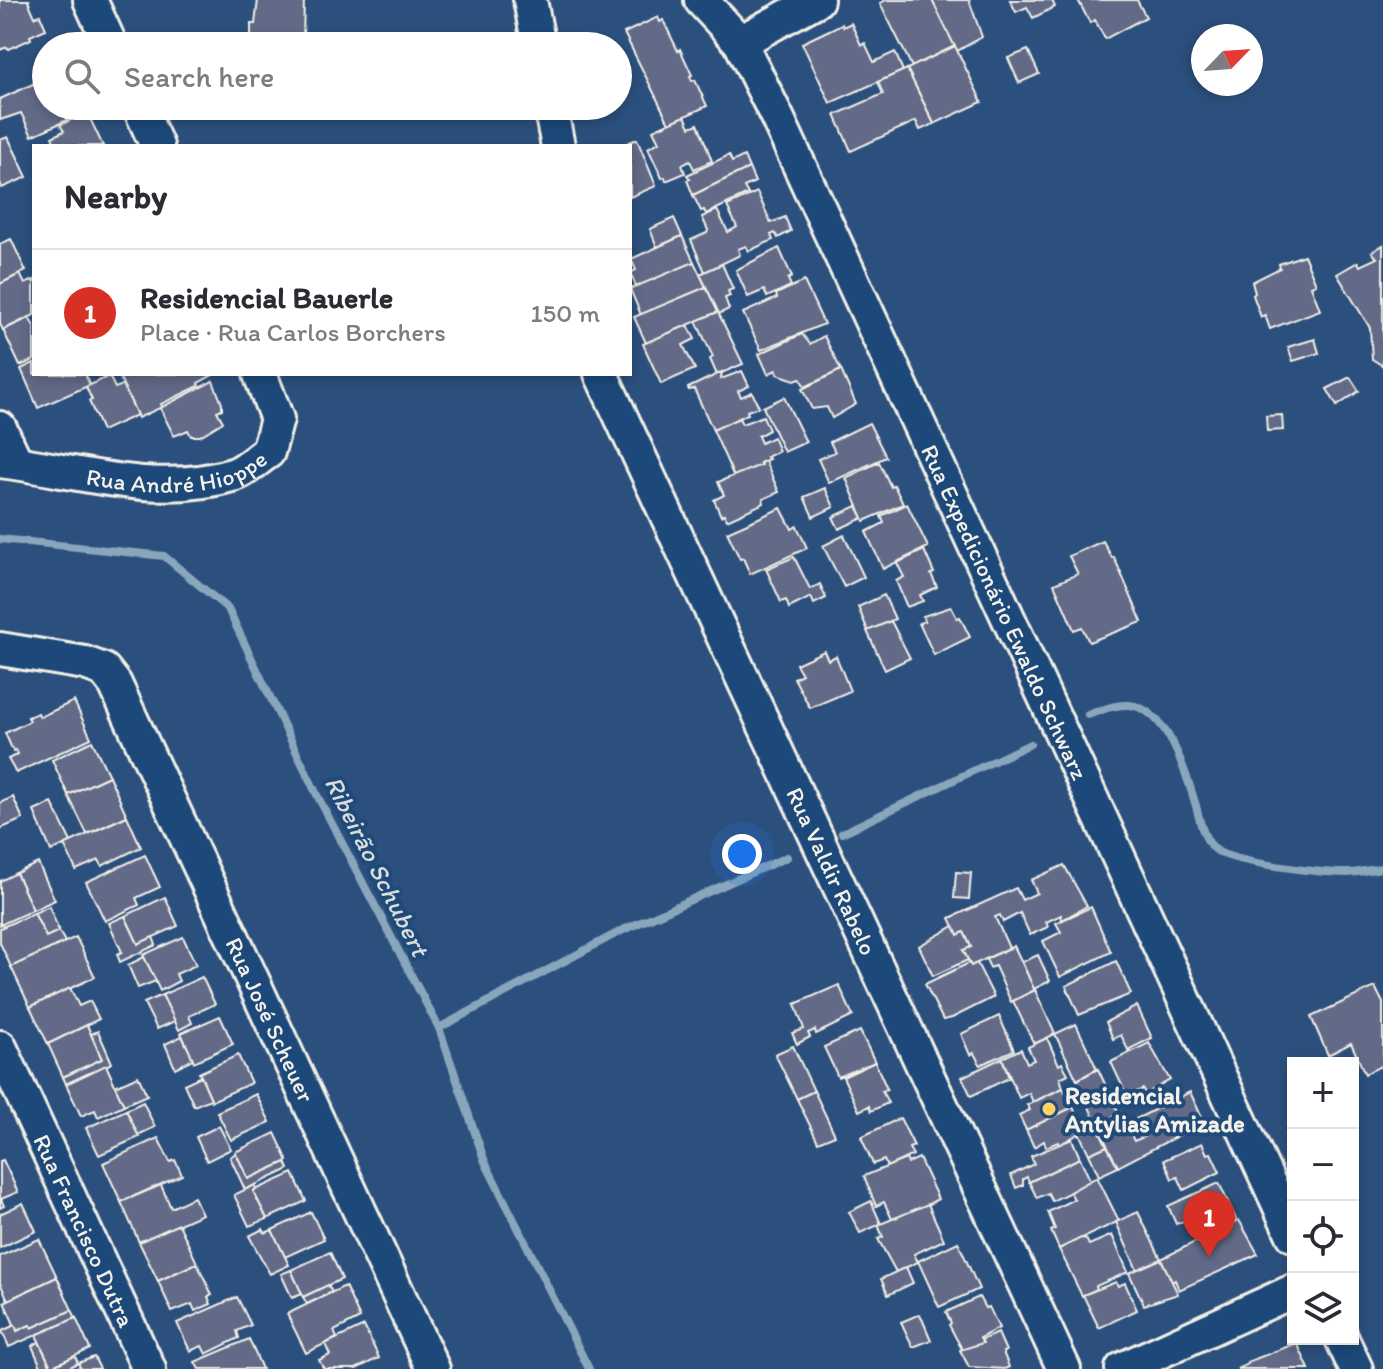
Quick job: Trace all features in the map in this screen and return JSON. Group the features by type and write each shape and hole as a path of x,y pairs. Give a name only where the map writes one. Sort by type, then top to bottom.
{"street":[{"path":"90,0 105,32"},
{"path":"530,0 536,32"},
{"name":"Rua Expedicionário Ewaldo Schwarz","path":"701,0 740,42 1287,1222"},
{"path":"740,42 817,0"},
{"path":"145,120 156,144"},
{"path":"553,120 558,144"},
{"name":"Rua André Hioppe","path":"8,462 82,477 152,483 191,482 234,475 268,452 277,419 261,376"},
{"name":"Rua Valdir Rabelo","path":"602,376 1064,1369"},
{"path":"0,428 8,462"},
{"name":"Rua José Scheuer","path":"0,649 85,663 104,670 120,695 433,1369"},
{"name":"Rua Francisco Dutra","path":"0,1047 149,1369"},
{"path":"1122,1369 1287,1294"},
{"path":"1345,1345 1356,1369"}],"building":[{"path":"0,0 30,0 35,17 40,15 46,29 32,32 31,39 0,50"},
{"path":"258,0 304,0 303,32 251,32 251,24 255,24"},
{"path":"886,0 932,0 955,46 912,67 880,3"},
{"path":"932,0 969,0 982,37 957,51"},
{"path":"1010,0 1052,0 1055,7 1033,18 1027,7 1016,12"},
{"path":"1078,0 1137,0 1146,17 1105,39 1095,20 1090,23"},
{"path":"658,17 660,22 663,20 707,106 659,128 669,123 632,49 632,32 626,32"},
{"path":"851,23 861,45 865,43 874,62 895,52 903,71 830,103 802,43 842,24 843,27"},
{"path":"955,46 982,102 934,124 907,69"},
{"path":"1028,50 1039,74 1019,83 1008,58"},
{"path":"907,69 934,124 920,130 916,121 851,151 835,115 883,94 878,82"},
{"path":"32,84 32,120 67,120 32,136 21,113 0,120 0,99"},
{"path":"685,116 690,127 698,124 712,161 694,169 690,161 682,165 685,173 666,181 648,148 659,142 653,130"},
{"path":"70,120 91,120 102,144 55,144 52,137 64,131 60,125"},
{"path":"8,137 27,177 2,188 0,140"},
{"path":"637,139 656,186 632,196 632,144 625,144"},
{"path":"729,155 732,162 744,156 749,168 693,195 687,175"},
{"path":"749,168 755,182 744,187 748,194 706,214 704,210 701,211 693,195"},
{"path":"757,192 771,223 785,217 791,231 778,238 775,233 771,235 773,240 749,251 746,246 738,249 740,255 705,272 691,240 707,233 702,217 717,210 728,232 737,227 727,206"},
{"path":"674,218 682,236 657,247 650,229"},
{"path":"682,236 694,262 637,288 632,277 632,272 636,270 632,259"},
{"path":"11,239 26,271 0,284 0,244"},
{"path":"1383,245 1383,366 1372,359 1370,328 1337,274 1358,262 1360,266 1377,258 1372,252"},
{"path":"779,248 792,277 788,279 791,286 767,297 764,290 748,297 736,270"},
{"path":"1304,255 1316,284 1311,286 1320,310 1270,329 1265,315 1261,317 1252,282 1280,268 1279,264"},
{"path":"694,262 706,287 641,315 632,288"},
{"path":"722,264 733,289 728,291 730,296 725,298 729,309 719,314 700,274"},
{"path":"20,274 25,284 32,281 32,316 3,330 0,324 0,284"},
{"path":"804,281 824,324 761,350 743,313 777,298 776,294"},
{"path":"706,287 718,312 646,343 634,317"},
{"path":"718,312 743,364 717,375 710,359 713,357 696,321"},
{"path":"29,318 32,323 32,361 20,366 3,330"},
{"path":"688,325 695,339 683,345 695,369 661,384 643,344"},
{"path":"802,334 810,344 824,336 841,370 805,387 800,378 795,380 777,374 776,370 768,374 759,354"},
{"path":"1315,339 1319,353 1293,361 1288,347"},
{"path":"32,364 32,376 86,376 90,385 38,408 21,369"},
{"path":"841,370 856,404 832,418 827,407 812,409 802,389"},
{"path":"742,371 749,386 738,391 741,397 752,392 759,407 713,430 694,389 688,388 722,372 721,379"},
{"path":"109,376 115,388 123,385 137,415 102,431 86,387"},
{"path":"119,376 211,376 198,383 199,386 138,418"},
{"path":"1350,377 1359,391 1337,406 1327,389"},
{"path":"213,381 222,404 222,409 217,411 223,422 200,436 191,436 188,430 174,436 160,408"},
{"path":"784,397 806,442 784,452 763,407"},
{"path":"1282,415 1283,430 1267,431 1266,416"},
{"path":"763,416 769,430 758,436 761,443 773,437 779,451 767,457 769,459 761,465 734,477 713,430 739,418 742,424"},
{"path":"869,423 886,457 829,483 818,459 835,452 830,442"},
{"path":"765,461 779,492 763,499 764,503 727,520 724,514 721,516 714,500 724,495 718,482"},
{"path":"879,462 903,504 864,521 846,478"},
{"path":"825,488 834,507 813,517 804,497"},
{"path":"907,504 928,547 883,569 866,532 884,523 881,516"},
{"path":"857,506 863,518 839,529 833,517"},
{"path":"781,508 792,529 797,526 807,548 750,574 727,532"},
{"path":"844,535 864,577 844,587 823,546"},
{"path":"1103,541 1114,557 1142,622 1089,642 1082,627 1074,630 1054,584 1078,574 1069,556"},
{"path":"924,550 937,587 920,595 923,601 907,607 896,581 904,577 897,563"},
{"path":"794,557 810,589 820,584 826,598 814,604 811,597 789,608 786,600 781,602 766,569"},
{"path":"884,595 895,619 868,631 858,607"},
{"path":"951,607 970,637 934,655 919,623 925,621 923,616"},
{"path":"891,621 910,658 885,670 867,631"},
{"path":"824,651 828,660 836,656 850,691 810,708 794,678 802,674 796,664"},
{"path":"74,701 91,738 16,773 8,759 18,754 16,750 13,751 5,733 30,721 28,717 38,713 40,717"},
{"path":"92,741 109,776 68,795 52,760"},
{"path":"109,776 127,816 87,834 68,795"},
{"path":"13,797 23,819 0,829 0,803"},
{"path":"52,803 71,842 51,851 34,811"},
{"path":"127,816 141,847 102,866 99,860 76,870 64,845"},
{"path":"145,855 160,887 136,898 139,905 105,921 86,882"},
{"path":"38,863 55,900 33,910 16,873"},
{"path":"1064,865 1087,906 1062,920 1061,915 1046,922 1048,927 1030,935 1020,913 1003,922 1000,915 995,917 1009,948 971,966 963,950 971,947 964,932 958,935 950,918 1016,888 1022,900 1037,893 1031,880"},
{"path":"956,872 971,873 969,899 954,898"},
{"path":"16,873 33,910 0,925 0,881"},
{"path":"165,897 178,926 138,944 125,916"},
{"path":"49,906 59,931 46,937 34,913"},
{"path":"1091,907 1111,952 1060,977 1043,941 1061,932 1056,923"},
{"path":"34,913 46,937 59,931 65,942 11,967 0,943 0,928"},
{"path":"125,916 138,944 153,937 156,945 120,962 117,954 122,952 109,923"},
{"path":"954,926 958,935 964,932 971,947 963,950 968,960 933,976 919,946"},
{"path":"76,937 95,977 30,1007 11,967"},
{"path":"183,937 196,965 176,974 179,981 160,991 143,955"},
{"path":"1014,946 1035,990 1011,1002 995,966 990,968 986,959"},
{"path":"1038,955 1050,981 1034,989 1022,962"},
{"path":"144,957 156,981 138,988 128,965"},
{"path":"1116,961 1131,994 1079,1015 1066,986"},
{"path":"969,963 971,966 977,963 994,997 943,1020 925,984"},
{"path":"202,977 215,1004 189,1016 192,1023 179,1030 162,995"},
{"path":"839,985 853,1016 816,1034 815,1030 808,1033 810,1037 797,1044 792,1033 804,1029 795,1004"},
{"path":"1375,987 1383,1003 1383,1065 1365,1074 1351,1043 1328,1055 1311,1017"},
{"path":"70,988 79,1006 90,1001 99,1019 48,1044 30,1007"},
{"path":"1035,990 1055,1034 1034,1044 1013,1001"},
{"path":"162,995 175,1021 157,1029 144,1003"},
{"path":"1137,1006 1152,1038 1128,1050 1121,1035 1113,1039 1106,1022"},
{"path":"220,1016 233,1044 194,1062 181,1033"},
{"path":"999,1016 1014,1050 980,1065 974,1053 970,1055 961,1034"},
{"path":"1076,1024 1097,1069 1077,1080 1055,1034"},
{"path":"87,1025 102,1059 63,1077 48,1044"},
{"path":"98,1031 112,1063 66,1084 63,1077 102,1059 91,1034"},
{"path":"860,1031 875,1062 838,1077 824,1047"},
{"path":"182,1036 193,1059 175,1068 165,1044"},
{"path":"1047,1038 1059,1065 1062,1063 1068,1074 1060,1078 1063,1088 1033,1102 1029,1093 1019,1098 1002,1058 1021,1049 1027,1063 1034,1060 1028,1047"},
{"path":"1149,1043 1170,1080 1145,1094 1143,1089 1127,1096 1111,1062"},
{"path":"793,1046 814,1091 797,1099 775,1054"},
{"path":"238,1055 251,1083 212,1101 199,1073"},
{"path":"1002,1058 1009,1078 971,1096 962,1077"},
{"path":"875,1062 887,1089 882,1091 888,1103 871,1111 869,1106 859,1111 843,1077"},
{"path":"106,1065 124,1105 98,1117 95,1110 81,1116 66,1084"},
{"path":"1098,1069 1119,1114 1097,1125 1077,1080"},
{"path":"138,1076 147,1095 124,1105 115,1086"},
{"path":"201,1076 211,1099 194,1106 184,1084"},
{"name":"Residencial Antylias Amizade","path":"1063,1088 1073,1107 1026,1130 1019,1115 1030,1110 1027,1105"},
{"path":"814,1091 835,1135 818,1142 797,1099"},
{"path":"1190,1092 1204,1122 1118,1167 1097,1125 1121,1113 1134,1141 1144,1137 1136,1119"},
{"path":"256,1094 270,1122 231,1140 217,1112"},
{"path":"143,1102 155,1127 138,1135 126,1110"},
{"path":"1073,1107 1083,1131 1059,1145 1058,1142 1046,1147 1044,1141 1034,1147 1026,1130"},
{"path":"126,1110 139,1137 99,1155 86,1128"},
{"path":"900,1118 914,1146 909,1148 913,1155 887,1167 884,1160 873,1164 861,1137"},
{"path":"1097,1125 1107,1146 1089,1154 1079,1133"},
{"path":"219,1126 231,1149 207,1161 196,1137"},
{"path":"275,1133 288,1161 248,1179 235,1152"},
{"path":"158,1138 170,1162 175,1160 182,1175 121,1202 103,1163"},
{"path":"1072,1139 1080,1158 1029,1182 1027,1177 1023,1179 1023,1185 1016,1188 1011,1175 1034,1164 1031,1156"},
{"path":"1202,1143 1220,1172 1184,1190 1178,1177 1172,1179 1164,1160"},
{"path":"1107,1146 1118,1167 1099,1176 1089,1154"},
{"path":"236,1153 248,1179 286,1162 289,1169 245,1190 230,1157"},
{"path":"919,1158 938,1199 892,1219 884,1202 876,1206 864,1176 906,1159 908,1163"},
{"path":"1080,1158 1091,1182 1052,1201 1048,1193 1037,1198 1029,1182"},
{"path":"3,1160 18,1192 1,1199 4,1206 0,1208 0,1161"},
{"path":"293,1173 306,1201 267,1219 253,1191"},
{"path":"1097,1177 1119,1221 1059,1249 1051,1231 1055,1229 1048,1212 1074,1199 1070,1192"},
{"path":"1219,1183 1237,1221 1199,1240 1190,1219 1176,1224 1168,1206"},
{"path":"161,1185 171,1208 194,1197 202,1214 139,1242 121,1202"},
{"path":"255,1185 253,1191 267,1219 249,1226 234,1195"},
{"path":"871,1201 881,1224 860,1233 849,1212"},
{"path":"23,1203 36,1231 0,1248 0,1214"},
{"path":"928,1204 944,1240 914,1254 918,1262 896,1272 878,1239 883,1237 878,1225"},
{"path":"311,1212 324,1239 285,1257 272,1230"},
{"path":"1138,1212 1161,1259 1137,1270 1116,1222"},
{"path":"1239,1220 1258,1254 1179,1290 1161,1259"},
{"path":"179,1224 197,1263 158,1281 139,1242"},
{"path":"263,1229 265,1233 272,1230 289,1265 270,1274 249,1236"},
{"path":"1112,1235 1128,1272 1082,1296 1059,1249 1081,1238 1086,1239 1089,1245"},
{"path":"39,1239 57,1277 8,1300 0,1283 0,1256"},
{"path":"958,1242 979,1289 939,1307 918,1261"},
{"path":"330,1252 342,1279 303,1297 291,1270"},
{"path":"1161,1259 1178,1294 1144,1305 1129,1273"},
{"path":"197,1263 212,1295 208,1297 211,1304 195,1311 192,1304 172,1312 158,1281"},
{"path":"906,1267 913,1283 888,1295 881,1279"},
{"path":"291,1270 302,1294 292,1298 281,1274"},
{"path":"57,1277 72,1310 32,1328 30,1325 17,1331 4,1302"},
{"path":"1116,1282 1118,1286 1125,1283 1137,1310 1099,1328 1083,1295"},
{"path":"328,1285 332,1292 307,1304 303,1297"},
{"path":"345,1286 360,1318 334,1331 337,1338 306,1353 287,1314"},
{"path":"237,1297 251,1325 237,1331 239,1338 206,1354 202,1346 190,1351 177,1323"},
{"path":"979,1297 985,1308 989,1307 999,1328 980,1338 983,1343 963,1351 949,1325 946,1312"},
{"path":"72,1310 76,1318 9,1347 2,1331 15,1325 17,1331 30,1325 32,1328"},
{"path":"920,1314 931,1340 913,1347 901,1322"},
{"path":"76,1318 90,1349 51,1367 36,1335"},
{"path":"364,1326 379,1358 356,1369 324,1369 319,1360 330,1355 325,1344"},
{"path":"998,1333 1009,1367 969,1367 960,1350 983,1343 981,1340"},
{"path":"249,1339 262,1369 199,1369 195,1362"},
{"path":"39,1342 51,1367 75,1356 78,1363 66,1369 42,1369 32,1346"},
{"path":"1298,1345 1309,1369 1237,1369 1247,1362"},
{"path":"94,1357 100,1369 75,1369 80,1367 78,1363"}],"waterway":[{"name":"Ribeirão Schubert","path":"0,539 164,556 228,609 318,797 439,1028 485,1162 589,1369"},
{"path":"1088,715 1113,706 1129,705 1143,709 1155,718 1174,745 1205,836 1216,850 1225,855 1319,871 1352,873 1383,868"},
{"path":"842,833 1030,744"},
{"path":"439,1028 621,931 787,857"}],"place":[{"name":"Residencial Antylias Amizade","path":"1049,1109"},
{"name":"Residencial Bauerle","path":"1209,1257"}]}
